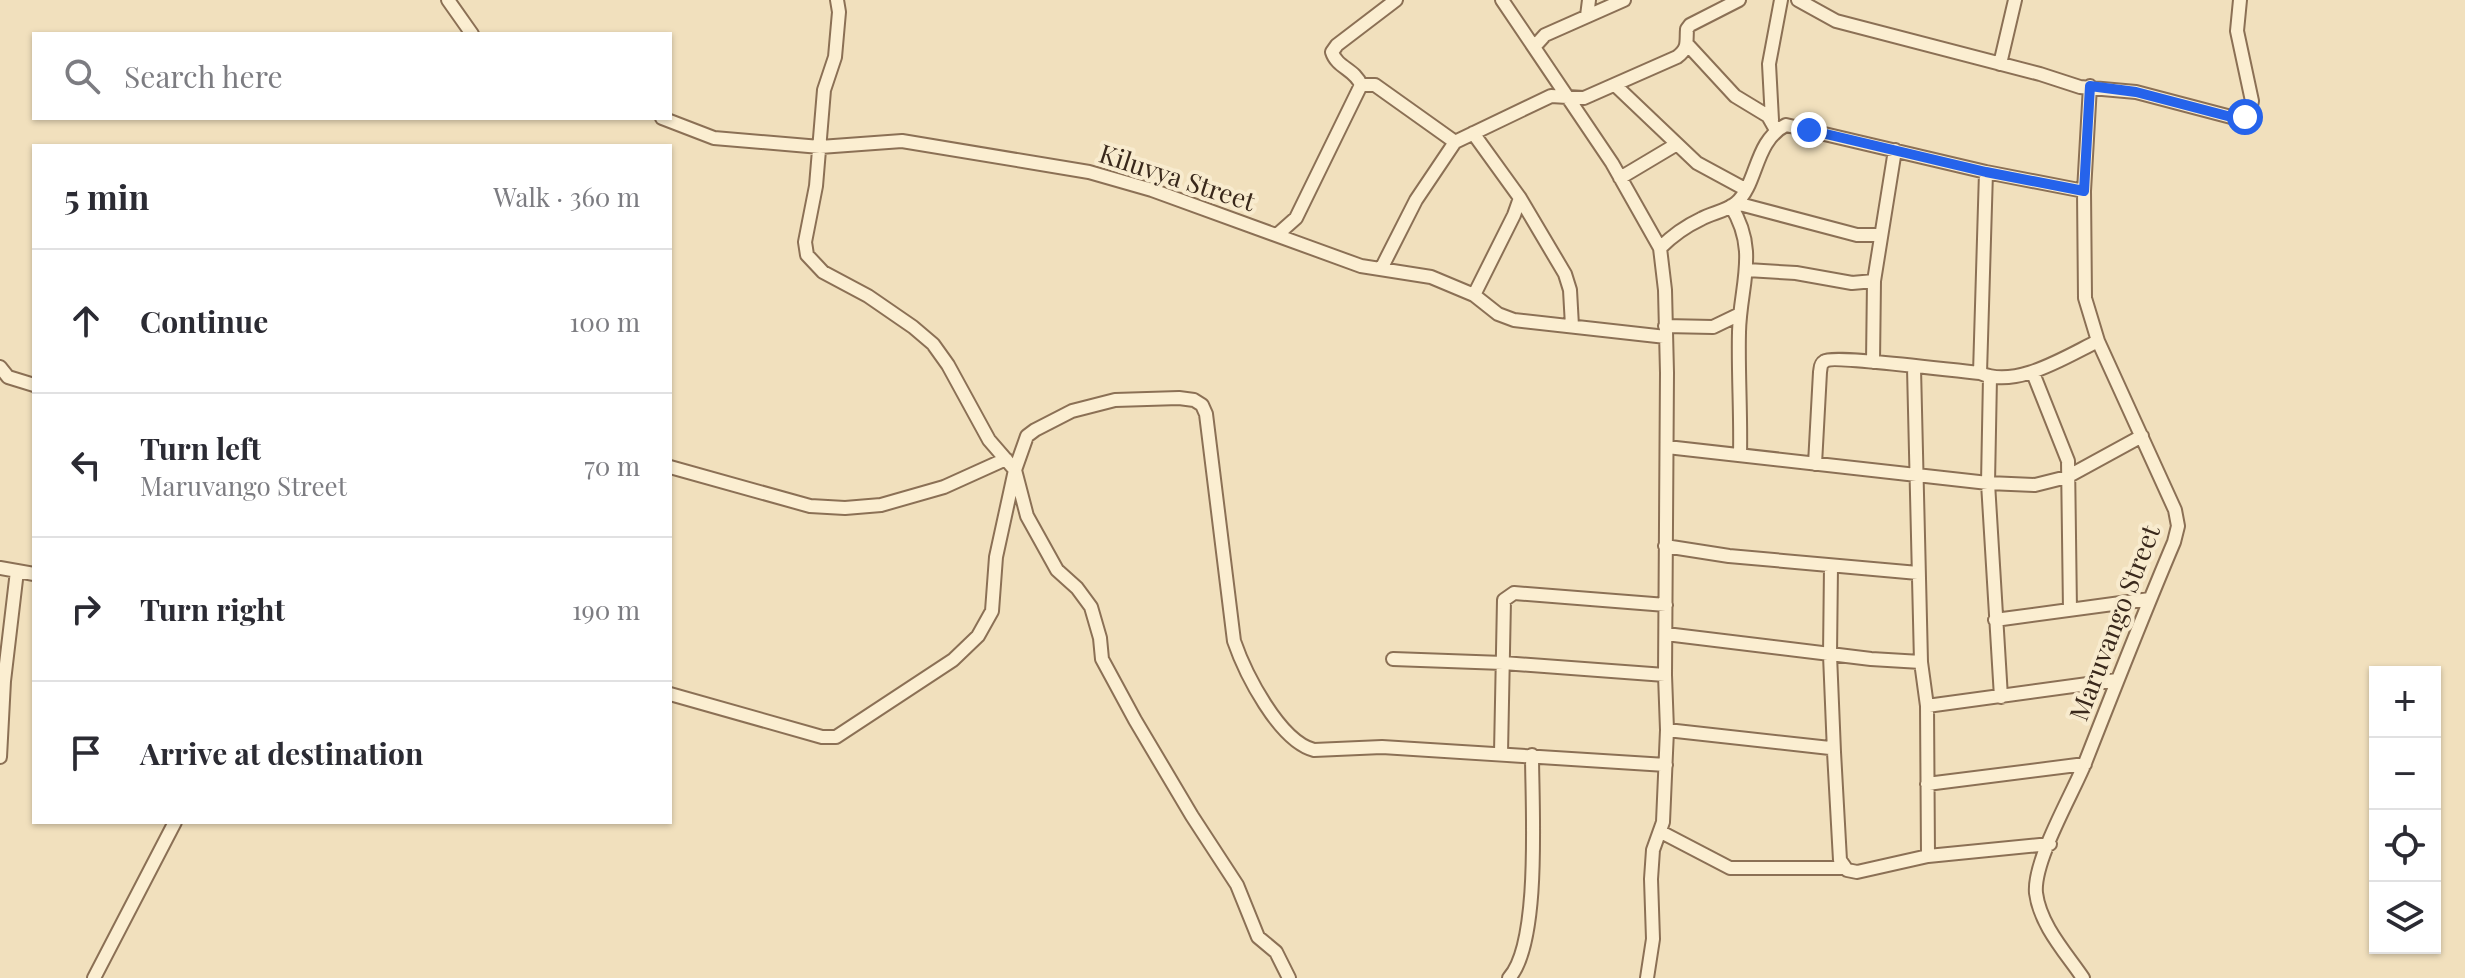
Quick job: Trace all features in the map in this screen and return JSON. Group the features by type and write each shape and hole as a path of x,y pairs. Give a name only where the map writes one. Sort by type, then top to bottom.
{"street":[{"path":"448,0 471,32"},
{"path":"837,0 839,12 835,57 824,90 816,186 805,242 807,255 823,272 868,296 933,344 948,365 989,440 1015,470 1027,516 1057,570 1077,588 1091,607 1107,669 1192,816 1237,885 1258,937 1276,952 1289,978"},
{"path":"1361,85 1355,73 1334,58 1332,52 1396,0"},
{"path":"1502,0 1568,96 1660,248 1666,331 1667,730 1661,832 1653,850 1653,939 1647,978"},
{"path":"1587,16 1589,0"},
{"path":"1535,46 1545,35 1624,0"},
{"path":"1381,269 1416,200 1455,142 1551,96 1584,98 1677,57 1685,51 1690,25 1739,0"},
{"path":"1660,248 1701,219 1733,205 1745,189 1774,125 1769,64 1781,0"},
{"path":"1798,0 1836,21 2080,87 2136,92 2235,118 2245,117 2252,101 2237,31 2240,0"},
{"path":"2000,64 2015,0"},
{"path":"1687,44 1735,96 1774,125 1793,125 1986,172 2084,191"},
{"path":"1361,85 1375,85 1455,142"},
{"path":"1278,234 1296,218 1361,85"},
{"path":"1615,85 1697,163 1745,189"},
{"name":"Maruvango Street","path":"2083,978 2040,910 2036,892 2038,867 2085,764 2178,526 2169,495 2098,341 2085,297 2084,191 2090,86"},
{"path":"822,115 837,148"},
{"name":"Kiluvya Street","path":"667,120 714,138 837,148 902,141 1089,172 1152,190 1361,266 1431,277 1474,295 1498,314 1514,320 1666,331 1713,327 1740,314"},
{"path":"1473,133 1520,198 1565,274 1570,290 1572,326"},
{"path":"1620,178 1677,144"},
{"path":"1873,362 1874,281 1895,150"},
{"path":"1986,172 1988,483 2001,697"},
{"path":"1474,295 1520,198"},
{"path":"1733,205 1857,235 1879,235"},
{"path":"1733,205 1741,226 1747,270 1740,314 1740,455"},
{"path":"1747,270 1796,273 1852,283 1874,281"},
{"path":"1815,464 1821,364 1825,360 1849,358 1985,375 2033,373 2098,341"},
{"path":"0,367 8,377 32,384"},
{"path":"1914,368 1921,662 1927,706 1928,856"},
{"path":"2033,373 2068,461 2070,610"},
{"path":"672,695 822,737 836,737 953,660 978,636 992,611 996,557 1015,470 1027,436 1072,411 1115,400 1179,398 1194,400 1202,405 1206,414 1234,641 1244,669 1280,723 1307,749 1382,747 1666,765"},
{"path":"1667,447 1988,483 2035,485 2067,477 2142,436"},
{"path":"672,468 810,506 845,508 881,505 944,487 1006,459"},
{"path":"1665,546 1729,556 1918,573"},
{"path":"1831,566 1830,655 1834,752 1840,860 1844,868"},
{"path":"0,568 32,574"},
{"path":"0,757 4,681 17,571"},
{"path":"1501,753 1504,600 1514,593 1666,605"},
{"path":"1995,620 2150,599"},
{"path":"1666,634 1830,655 1921,662"},
{"path":"1393,659 1503,663 1665,675"},
{"path":"1927,706 2117,680"},
{"path":"1667,730 1823,745 1834,752"},
{"path":"1509,978 1519,959 1528,928 1532,755"},
{"path":"1927,784 2085,764"},
{"path":"94,978 174,824"},
{"path":"1661,832 1730,868 1844,868 1857,872 1928,856 2050,844"}],"route":[{"path":"1809,130 1986,172 2084,191 2090,86 2136,92 2235,118 2245,117"}]}
